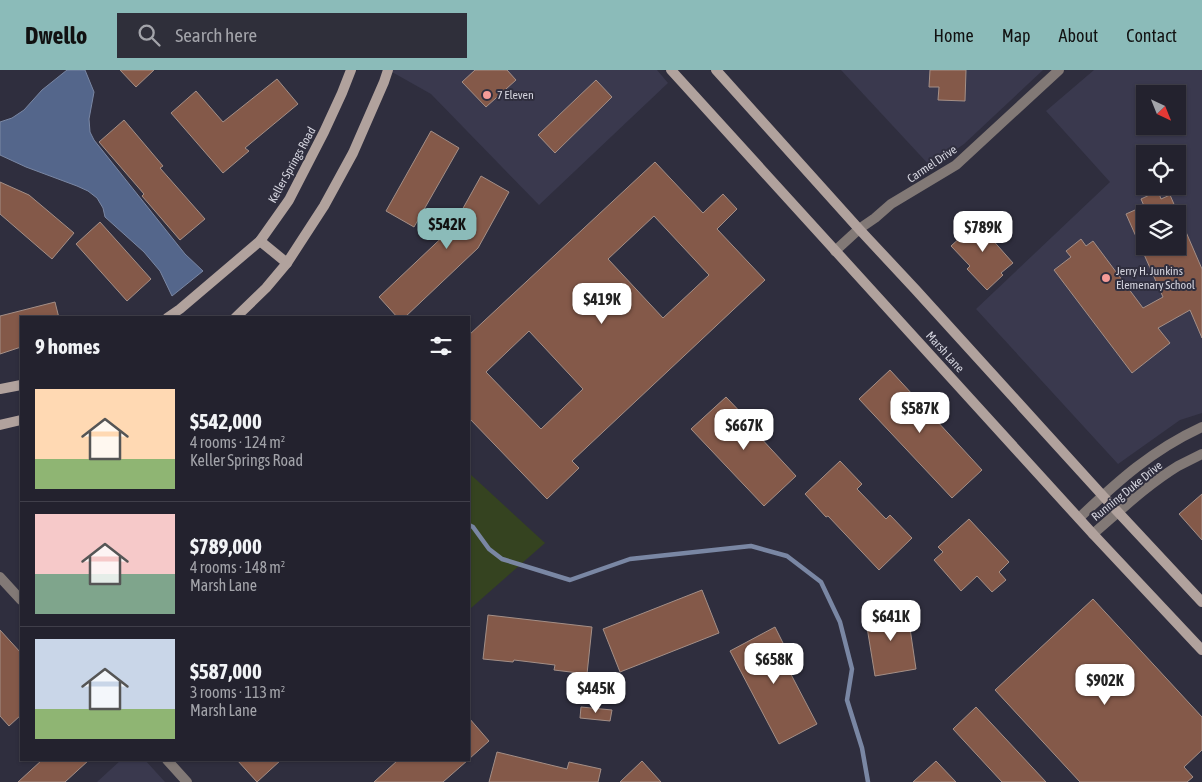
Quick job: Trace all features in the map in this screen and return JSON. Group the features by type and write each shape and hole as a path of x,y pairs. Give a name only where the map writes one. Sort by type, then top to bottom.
{"main road":[{"name":"Keller Springs Road","path":"170,316 180,310 260,241 289,200 324,132 351,70"},
{"path":"238,316 266,288 287,263 324,206 352,153 388,70"},
{"name":"Marsh Lane","path":"671,70 1093,534 1202,650"},
{"name":"Marsh Lane","path":"716,70 859,229 1202,602"},
{"path":"260,241 287,263"},
{"path":"0,389 20,385"},
{"path":"0,425 20,420"}],"street":[{"name":"Carmel Drive","path":"835,251 891,204 956,165 1058,70"},
{"name":"Running Duke Drive","path":"1079,518 1138,466 1164,447 1202,427"},
{"name":"Running Duke Drive","path":"1093,534 1152,484 1179,466 1202,454"},
{"path":"0,577 20,599"},
{"path":"169,761 187,782"}],"shaded area":[{"path":"67,70 85,70 94,92 89,119 90,132 94,140 185,254 203,271 172,296 160,271 144,252 105,217 103,208 97,198 77,186 0,155 0,122 12,118 24,110 42,90"},
{"path":"393,70 657,70 668,83 539,205 431,94 392,72"},
{"path":"841,70 1043,70 964,144 931,167"},
{"name":"Jerry H. Junkins Elemenary School","path":"1094,70 1202,70 1202,413 1180,420 1118,464 976,309 1110,182 1046,111"},
{"path":"120,761 146,761 165,782 97,782"}],"green space":[{"path":"470,474 545,543 470,609"}],"building":[{"path":"120,70 154,70 136,87"},
{"name":"7 Eleven","path":"475,70 507,70 516,80 486,107 462,82"},
{"path":"930,70 966,70 965,101 938,100 939,87 929,87"},
{"path":"277,79 298,104 245,148 249,151 223,173 171,113 196,91 223,122"},
{"path":"596,80 612,97 555,153 538,135"},
{"path":"124,120 163,166 160,168 205,219 180,240 142,196 144,194 99,142"},
{"path":"431,131 459,148 414,227 386,211"},
{"path":"655,162 703,213 723,194 737,209 717,229 765,280 572,461 579,468 547,499 470,419 470,334","holes":["654,216 709,275 663,318 608,259","529,331 583,389 541,429 486,372"]},
{"path":"481,176 509,192 478,248 406,316 396,316 379,297 452,228"},
{"path":"0,182 29,195 74,233 52,259 0,214"},
{"path":"1150,195 1160,195 1161,199 1170,195 1174,205 1144,205 1141,199"},
{"path":"1136,210 1136,236 1126,214"},
{"path":"988,216 1000,229 990,237 1013,263 1001,273 1003,275 987,290 967,269 970,266 951,246 974,225 976,227"},
{"path":"100,222 151,279 127,301 76,244"},
{"path":"1186,232 1202,269 1202,338 1190,310 1158,328 1170,343 1132,373 1054,270 1071,257 1066,251 1081,239 1086,246 1093,241 1143,308 1163,297 1144,255 1186,255"},
{"path":"55,302 58,316 20,316 20,347 0,354 0,316"},
{"path":"890,370 982,470 952,498 859,399"},
{"path":"726,397 748,420 746,422 796,476 764,506 691,429"},
{"path":"840,461 862,484 857,489 886,519 890,515 912,538 879,570 805,494"},
{"path":"1202,494 1202,540 1179,514"},
{"path":"969,519 1009,562 999,572 1006,580 992,592 977,576 961,591 934,560 943,552 938,547"},
{"path":"702,590 719,633 620,672 603,629"},
{"path":"1093,599 1202,717 1202,750 1184,767 1193,777 1187,782 1080,782 995,690"},
{"path":"907,608 916,669 875,676 865,615"},
{"path":"488,615 592,627 587,674 554,670 555,665 514,660 513,662 483,659"},
{"path":"775,627 790,657 784,661 817,724 779,744 730,651"},
{"path":"0,630 20,652 20,716 9,726 0,716"},
{"path":"581,707 612,710 610,721 580,718"},
{"path":"976,707 1046,782 1002,782 953,729"},
{"path":"470,719 489,741 470,758"},
{"path":"497,752 567,769 569,762 601,769 598,782 489,782"},
{"path":"41,761 88,761 65,782 18,782"},
{"path":"238,761 280,761 257,782"},
{"path":"397,761 467,761 443,782 374,782"},
{"path":"642,761 661,782 620,782"},
{"path":"936,761 956,782 913,782"}],"waterway":[{"path":"470,526 489,549 502,559 570,580 630,559 751,546 787,556 821,582 840,622 852,669 847,700 862,748 868,782"}],"place":[{"name":"7 Eleven","path":"487,95"},
{"name":"Jerry H. Junkins Elemenary School","path":"1106,278"}]}
